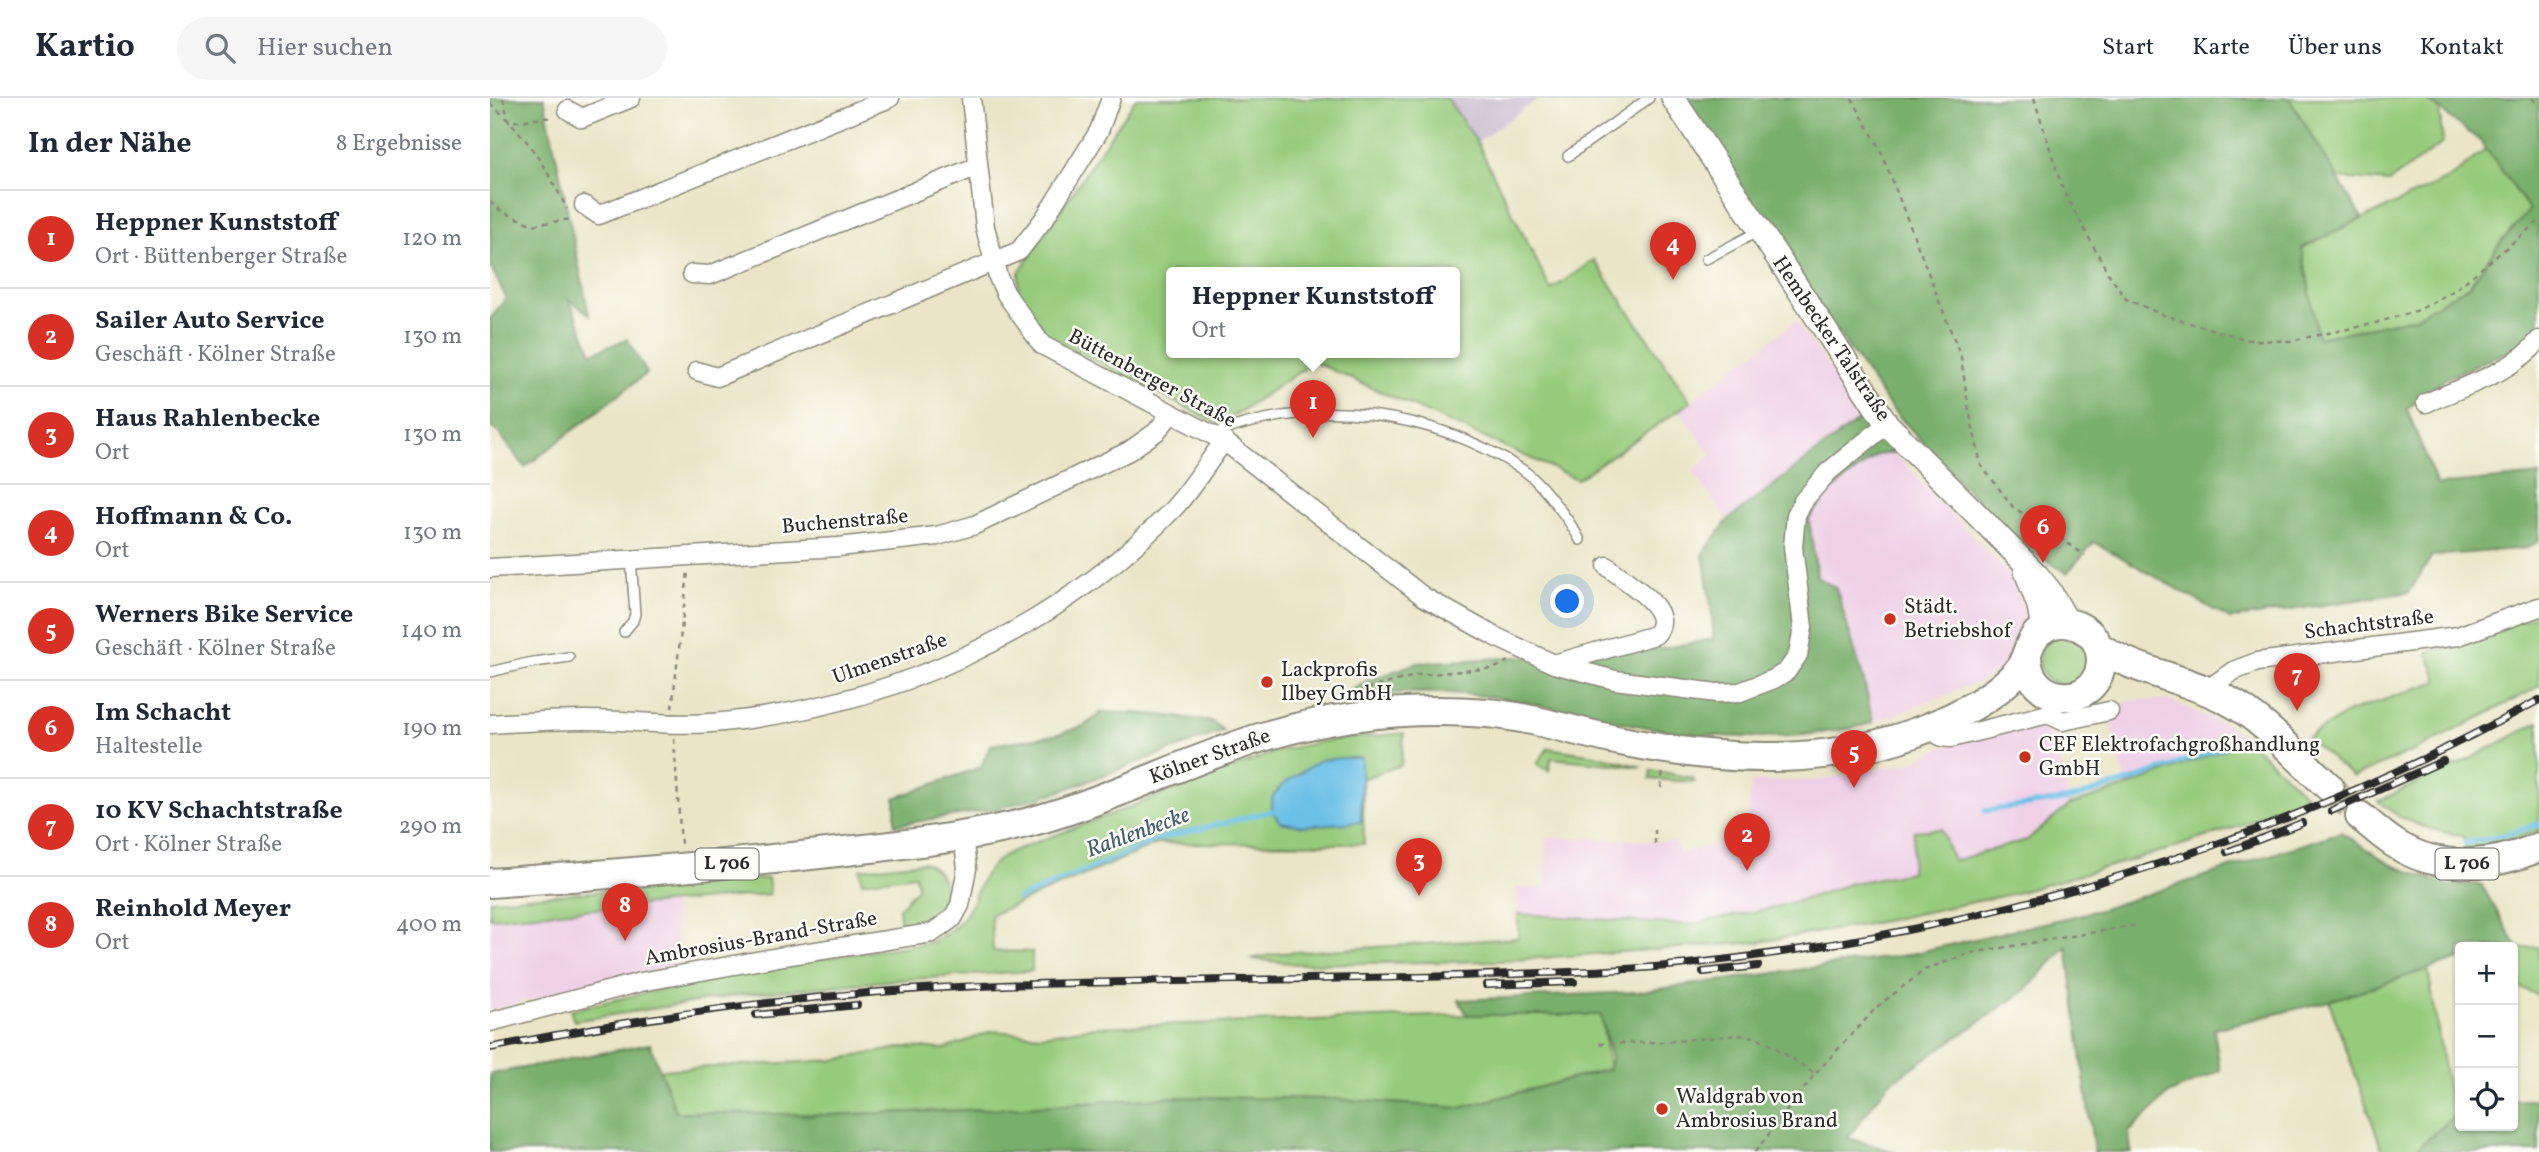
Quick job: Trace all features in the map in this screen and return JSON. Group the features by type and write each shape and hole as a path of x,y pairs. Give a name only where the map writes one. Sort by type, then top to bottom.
{"main road":[{"name":"Kölner Straße","path":"490,883 684,868 963,836 1051,816 1265,736 1329,721 1399,713 1486,713 1623,742 1728,755 1802,755 1865,748 1931,725 1977,703 2009,679 2020,667 2032,640 2056,626 2087,631 2099,647 2153,674 2176,679 2230,701 2329,787"},
{"path":"2095,681 2100,668 2099,647"},
{"path":"2027,655 2032,678 2043,690"},
{"name":"Kölner Straße","path":"1977,703 2032,690 2043,690 2055,696 2074,695 2095,681 2153,674"},
{"name":"L 706","path":"2360,816 2396,845 2437,860 2460,864 2510,858 2539,847"}],"street":[{"path":"575,114 631,98"},
{"path":"584,205 598,215 890,98"},
{"name":"Büttenberger Straße","path":"971,98 985,227 994,262 1006,294 1042,345 1218,438 1424,597 1496,637 1554,664 1615,680 1717,693 1740,692 1757,687 1787,671 1798,654 1803,627 1793,547 1796,515 1803,500 1828,472 1887,424"},
{"path":"697,371 717,376 1019,251 1045,219 1099,131 1111,98"},
{"name":"Hembecker Talstraße","path":"1673,98 1887,424 2018,556 2056,626"},
{"path":"692,274 710,275 978,166"},
{"path":"2426,403 2515,363 2539,340"},
{"name":"Buchenstraße","path":"490,568 764,552 889,543 937,536 975,525 1129,451 1156,432 1171,414"},
{"name":"Ulmenstraße","path":"490,724 587,720 673,725 766,717 842,701 908,680 975,653 1023,628 1134,547 1175,507 1218,438"},
{"path":"1554,664 1655,635 1661,628 1663,619 1658,607 1607,566"},
{"name":"Schachtstraße","path":"2207,690 2233,671 2257,662 2458,636 2539,607"},
{"path":"1931,725 1935,734 1951,738 2048,713 2063,721 2109,711"},
{"name":"Ambrosius-Brand-Straße","path":"490,1022 641,982 932,933 953,918 960,905 967,868 963,836"}],"lane":[{"path":"1568,156 1649,98"},
{"path":"1706,259 1759,232"},
{"path":"1218,438 1235,426 1295,414 1346,411 1433,428 1483,447 1525,471 1572,525 1580,540"},
{"path":"624,632 635,614 631,558"},
{"path":"490,672 569,657"}],"path":[{"path":"503,98 509,122"},
{"path":"1852,98 1880,149 1961,357 1981,465 2013,507 2085,555"},
{"path":"2034,98 2063,190 2108,273 2126,299 2163,315 2248,340 2290,341 2372,324 2419,310 2455,290 2539,221"},
{"path":"2532,98 2539,106"},
{"path":"490,104 534,152 572,219 533,225 501,211 490,202"},
{"path":"509,122 575,114"},
{"path":"684,868 671,717 690,555"},
{"path":"1329,721 1344,695 1419,675 1495,668"},
{"path":"1655,830 1655,844"},
{"path":"1755,1152 1815,1073 1878,1006 1926,970 1971,953 2137,925"},
{"path":"1599,1044 1666,1042 1738,1035 1755,1037 1815,1073"}],"shaded area":[{"path":"1447,98 1539,98 1477,142"},
{"path":"1796,321 1864,416 1728,520 1692,471 1712,455 1679,410"},
{"path":"1894,453 2015,580 2025,614 2004,666 1981,681 1873,723 1864,681 1836,588 1817,577 1809,519 1829,493 1877,455"},
{"path":"2137,700 2171,701 2230,726 2248,740 2126,787 2107,706"},
{"path":"2048,710 2070,805 2027,840 1911,872 1848,884 1767,909 1687,925 1518,914 1516,888 1545,888 1547,837 1674,842 1680,853 1745,838 1752,782 1820,780 1910,763 1943,747"},
{"path":"673,903 678,965 490,1010 490,918"}],"green space":[{"path":"490,98 544,98 589,314 569,299 592,353 627,339 647,373 525,467 498,432 490,427 490,319 506,298 490,265"},
{"path":"1136,98 1447,98 1477,142 1551,290 1594,260 1691,402 1577,479 1314,362 1220,425 1049,337 1018,292 1019,272"},
{"path":"1684,98 2289,98 2362,218 2302,248 2318,338 2414,318 2470,285 2500,243 2530,210 2480,141 2425,98 2539,98 2539,325 2522,345 2446,378 2407,409 2437,485 2539,475 2539,541 2528,548 2432,556 2409,592 2230,619 2094,542 2067,573 2019,545 1892,409 1768,235"},
{"path":"2289,98 2425,98 2439,109 2443,143 2389,182 2338,178"},
{"path":"2486,149 2530,210 2500,243 2470,285 2414,318 2318,338 2302,247 2450,178"},
{"path":"1864,416 1894,453 1877,455 1829,493 1809,519 1817,577 1836,588 1864,681 1873,723 1791,736 1707,735 1652,728 1527,703 1466,694 1411,693 1337,698 1367,681 1417,663 1659,649 1713,639 1703,554 1728,520"},
{"path":"2539,614 2539,686 2525,694 2420,748 2353,777 2307,738 2349,712 2438,681 2427,652 2479,641 2480,637"},
{"path":"2064,635 2081,643 2089,660 2081,677 2064,685 2047,677 2039,660 2047,643"},
{"path":"1102,712 1211,721 1224,731 1058,792 996,809 895,825 895,798 981,767 990,745 1055,735 1084,726"},
{"path":"2539,722 2539,831 2492,847 2466,850 2463,836 2418,824 2397,815 2378,801 2468,760"},
{"path":"1404,733 1401,765 1362,779 1364,844 1159,843 991,915 993,951 1032,952 1032,971 747,994 574,1021 570,1010 742,971 932,942 959,923 972,904 983,878 1008,853 1278,751 1324,741"},
{"path":"2248,740 2308,797 2237,827 2016,893 1869,924 1759,942 1499,961 1298,964 1250,959 1281,953 1518,938 1518,914 1687,925 1767,909 1848,884 1911,872 1914,831 1941,829 1953,861 2027,840 2070,805 2126,787"},
{"path":"1548,748 1595,755 1642,767 1551,758 1549,771 1537,764"},
{"path":"1651,770 1692,778 1695,782 1650,779"},
{"path":"2341,832 2392,865 2450,886 2481,884 2515,942 2455,942 2455,961 2329,1001 2214,1029 2220,1071 2170,1093 2129,1132 2131,1152 2094,1152 2067,946 2025,991 1888,1084 1848,1138 1896,1152 490,1152 490,1074 650,1044 676,1112 827,1115 992,1109 1176,1097 1334,1099 1460,1108 1609,1069 1611,1058 1601,1015 1467,1015 1459,1000 1637,992 1906,955 2099,910"},
{"path":"924,862 935,869 942,879 946,890 946,903 926,920 901,928 899,908 918,887 915,875 862,882 860,869"},
{"path":"768,878 770,894 490,918 490,900"},
{"path":"2539,947 2539,996 2518,986 2518,949"},
{"path":"2428,969 2452,1118 2413,1152 2383,1152 2329,1001"},
{"path":"1467,1015 1601,1015 1609,1069 1460,1108 1334,1099 1176,1097 992,1109 827,1115 675,1112 660,1070 834,1060 905,1047 945,1049 992,1031 1043,1035 1094,1027"},
{"path":"2518,1100 2539,1100 2539,1152 2413,1152 2455,1117 2455,1131 2518,1131"}],"water":[{"path":"1361,758 1361,822 1302,826 1280,822 1272,811 1272,798 1281,786 1320,760"}],"waterway":[{"name":"Rahlenbecke","path":"1985,811 2070,799 2130,781 2237,742"},
{"name":"Rahlenbecke","path":"1018,899 1159,839 1272,811"},
{"name":"Rahlenbecke","path":"2465,843 2505,835 2539,824"}],"tunnel":[{"path":"2329,787 2360,816"}],"railway":[{"path":"490,1048 681,1014 874,992 1003,985 1572,972 1688,964 1799,949 1910,930 2127,874 2233,838 2337,798 2439,751 2539,700"},
{"path":"2331,811 2443,761"},
{"path":"2227,852 2302,823"},
{"path":"1703,972 1758,966"},
{"path":"1486,985 1574,982"},
{"path":"756,1015 857,1005"}],"place":[{"name":"Hoffmann & Co.","path":"1673,280"},
{"name":"Heppner Kunststoff","path":"1313,438"},
{"name":"Im Schacht","path":"2043,563"},
{"name":"Städt. Betriebshof","path":"1890,619"},
{"name":"Lackprofis Ilbey GmbH","path":"1267,682"},
{"name":"10 KV Schachtstraße","path":"2297,711"},
{"name":"CEF Elektrofachgroßhandlung GmbH","path":"2025,757"},
{"name":"Werners Bike Service","path":"1854,788"},
{"name":"Sailer Auto Service","path":"1747,871"},
{"name":"Haus Rahlenbecke","path":"1419,896"},
{"name":"Reinhold Meyer","path":"625,941"},
{"name":"Waldgrab von Ambrosius Brand","path":"1662,1109"}]}
